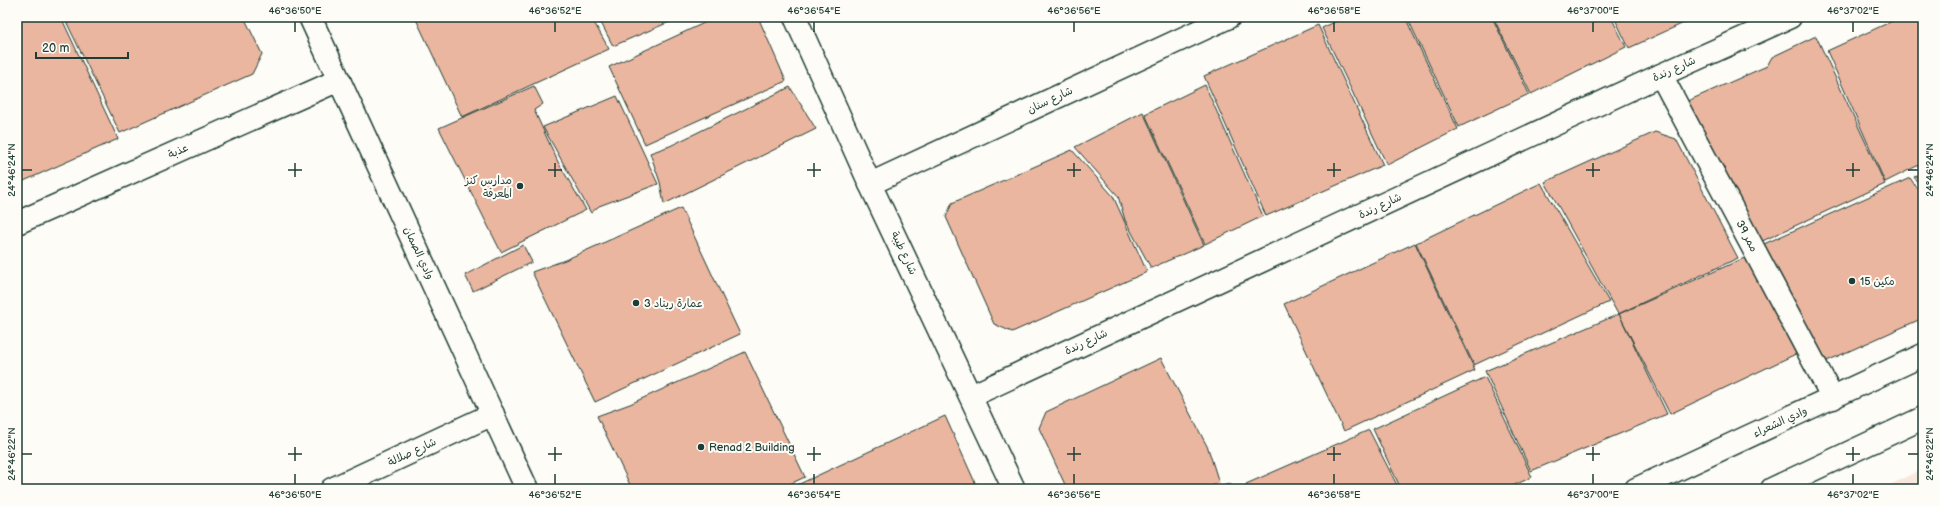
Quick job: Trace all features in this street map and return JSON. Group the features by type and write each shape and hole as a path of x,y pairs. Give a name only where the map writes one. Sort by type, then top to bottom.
{"street":[{"name":"وادي الصمان","path":"310,17 527,489"},
{"name":"شارع طيبة","path":"795,17 870,184 1014,489"},
{"name":"شارع سنان","path":"870,184 1229,17"},
{"name":"شارع رندة","path":"971,396 1661,75 1790,17"},
{"name":"ممر 39","path":"1661,75 1833,398"},
{"name":"عذبة","path":"17,223 339,80"},
{"name":"وادي الشعراء","path":"1636,489 1923,355"},
{"name":"شارع صلالة","path":"332,489 493,414"},
{"path":"1772,489 1923,418"},
{"path":"1647,489 1665,476"}],"shaded area":[{"path":"1920,470 1923,470 1923,489 1882,489"}],"building":[{"path":"17,17 61,17 118,139 17,184"},
{"path":"64,17 244,17 262,54 252,74 120,133"},
{"path":"415,17 591,17 609,49 462,117"},
{"path":"598,17 681,17 613,46"},
{"path":"717,17 758,17 786,81 645,144 609,67"},
{"path":"1345,17 1405,17 1458,129 1387,165 1322,28"},
{"path":"1407,17 1492,17 1529,94 1459,127"},
{"path":"1493,17 1611,17 1626,47 1531,94"},
{"path":"1614,17 1697,17 1629,48"},
{"path":"1901,17 1923,17 1923,163 1885,182 1827,51"},
{"path":"1318,25 1383,165 1266,216 1204,76"},
{"path":"1816,36 1885,184 1758,243 1683,103 1767,66 1772,57"},
{"path":"1205,85 1263,216 1205,244 1145,114"},
{"name":"مدارس كنز المعرفة","path":"534,86 543,104 534,110 558,162 586,210 501,252 439,128"},
{"path":"790,87 816,129 664,204 660,182 650,153 670,146"},
{"path":"617,96 658,184 599,206 591,213 543,127"},
{"path":"1143,112 1204,245 1151,268 1125,220 1118,196 1075,147"},
{"path":"1655,132 1676,139 1738,258 1618,314 1545,182"},
{"path":"1072,150 1113,196 1147,272 1012,332 994,324 946,217 952,203"},
{"path":"1923,174 1923,192 1914,177"},
{"name":"مكين 15","path":"1910,178 1923,197 1923,318 1818,365 1764,244"},
{"path":"1541,183 1609,302 1474,365 1416,243"},
{"name":"عمارة ريناد 3","path":"681,208 740,334 595,402 532,272 565,260"},
{"path":"1415,243 1475,370 1344,431 1284,304"},
{"path":"523,245 532,262 473,291 465,275"},
{"path":"1751,255 1802,351 1670,414 1619,314"},
{"path":"1619,314 1667,414 1531,471 1485,371"},
{"name":"Renad 2 Building","path":"745,352 805,477 779,489 632,489 597,416 630,404"},
{"path":"1161,358 1208,448 1219,483 1205,489 1067,489 1039,428 1046,412"},
{"path":"1485,377 1532,477 1506,489 1401,489 1373,429"},
{"path":"945,416 978,489 797,489 795,486"},
{"path":"1369,430 1399,489 1248,489 1246,484"},
{"path":"1230,483 1233,489 1217,489"}],"place":[{"name":"مدارس كنز المعرفة","path":"520,186"},
{"name":"مكين 15","path":"1852,281"},
{"name":"عمارة ريناد 3","path":"636,303"},
{"name":"Renad 2 Building","path":"701,447"}]}
